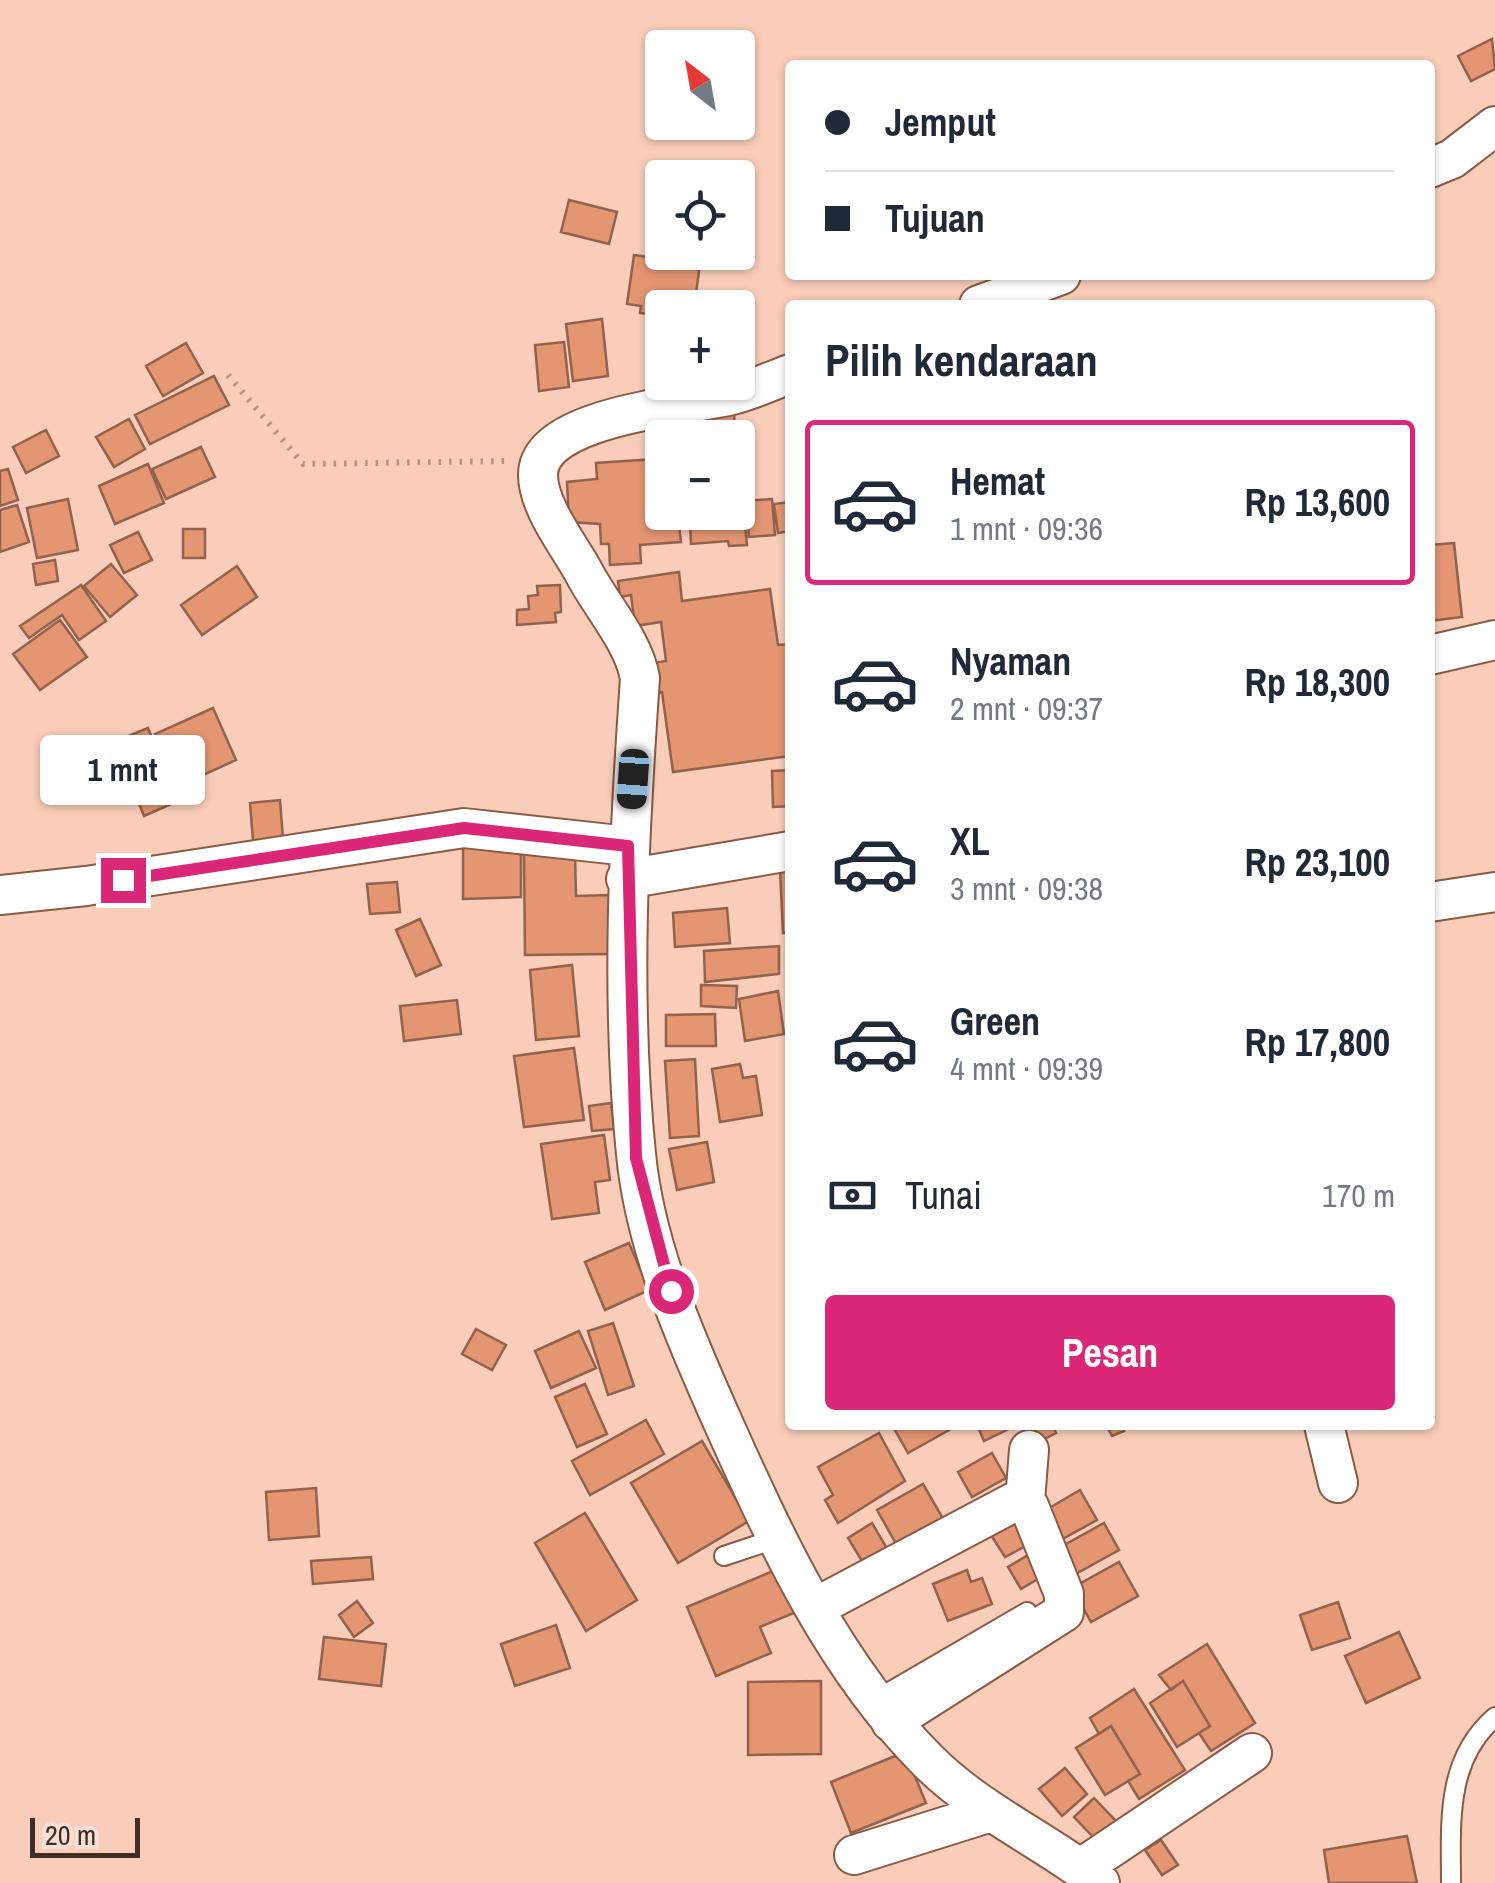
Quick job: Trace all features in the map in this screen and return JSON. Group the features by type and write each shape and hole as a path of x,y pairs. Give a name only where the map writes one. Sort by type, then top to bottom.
{"street":[{"path":"1435,166 1452,159 1495,126"},
{"path":"993,300 1047,280"},
{"path":"785,376 734,394 609,419 559,440 541,460 538,476 544,499 598,601 636,658 640,678 627,862 632,1078 640,1175 659,1258 694,1357 776,1539 882,1711 930,1764 991,1812 1090,1876 1252,1753"},
{"path":"1435,654 1495,640"},
{"path":"0,895 86,886 464,828 627,862 785,852"},
{"path":"1435,901 1495,892"},
{"path":"1325,1430 1338,1483"},
{"path":"882,1711 1064,1612 1064,1594 1025,1501 1029,1450"},
{"path":"816,1607 1014,1502 1025,1501"},
{"path":"854,1856 991,1812"}],"lane":[{"path":"724,1556 776,1539"},
{"path":"882,1711 1027,1612"},
{"path":"1450,1883 1454,1786 1467,1754 1495,1717"}],"path":[{"path":"228,375 304,464 541,460"}],"building":[{"path":"1492,39 1495,69 1471,81 1458,56"},
{"path":"569,200 617,212 609,244 561,232"},
{"path":"634,255 645,256 645,270 699,270 696,290 645,290 645,314 640,313 641,306 627,304"},
{"path":"602,319 608,376 573,381 566,324"},
{"path":"564,342 569,387 539,391 535,345"},
{"path":"186,343 203,373 163,396 146,366"},
{"path":"214,376 229,405 150,444 135,415"},
{"path":"734,409 734,420 688,420 688,411"},
{"path":"129,419 145,449 114,467 96,437"},
{"path":"46,430 59,456 26,473 13,447"},
{"path":"201,447 215,477 166,499 152,469"},
{"path":"645,460 645,530 680,530 681,542 640,545 641,563 610,565 609,544 601,544 600,524 569,522 567,482 597,479 596,463"},
{"path":"148,464 164,503 115,524 99,486"},
{"path":"8,469 18,500 0,506 0,471"},
{"path":"68,499 78,550 37,558 27,508"},
{"path":"772,499 775,535 749,537 748,530 755,530 755,500"},
{"path":"785,503 785,532 778,533 774,504"},
{"path":"17,505 29,542 0,552 0,510"},
{"path":"183,529 205,529 205,558 183,558"},
{"path":"690,530 746,530 747,545 729,546 728,541 691,544"},
{"path":"138,532 152,560 124,573 110,545"},
{"path":"1454,543 1462,617 1435,620 1435,545"},
{"path":"55,560 58,581 36,585 33,564"},
{"path":"111,564 137,595 110,617 84,586"},
{"path":"237,566 257,597 202,635 181,605"},
{"path":"679,572 682,601 770,589 778,645 785,644 785,757 673,772 662,692 657,693 653,663 666,661 661,622 635,626 631,595 620,597 618,581"},
{"path":"81,585 106,621 79,640 62,615 29,638 20,626"},
{"path":"560,585 561,612 555,613 556,622 517,625 517,610 529,609 528,596 538,595 537,586"},
{"path":"60,620 87,657 40,690 13,654"},
{"path":"213,708 236,760 179,786 155,734"},
{"path":"148,728 178,801 144,816 114,742"},
{"path":"785,770 785,806 773,807 772,771"},
{"path":"280,800 283,839 253,841 250,803"},
{"path":"521,846 521,897 463,899 463,847"},
{"path":"575,853 576,896 609,895 610,954 525,955 524,854"},
{"path":"780,869 785,869 783,933"},
{"path":"397,882 400,912 370,914 367,884"},
{"path":"727,908 730,943 675,947 673,913"},
{"path":"420,919 441,965 416,976 396,930"},
{"path":"779,946 779,974 705,982 704,951"},
{"path":"572,965 579,1036 536,1040 530,970"},
{"path":"701,985 737,986 736,1008 701,1006"},
{"path":"778,991 784,1034 745,1041 739,999"},
{"path":"457,1000 461,1034 404,1041 400,1006"},
{"path":"715,1014 716,1046 666,1046 666,1015"},
{"path":"574,1048 584,1120 524,1127 514,1056"},
{"path":"695,1059 699,1136 670,1138 665,1061"},
{"path":"740,1064 743,1078 756,1076 762,1115 720,1122 712,1069"},
{"path":"611,1103 614,1129 592,1131 589,1106"},
{"path":"604,1135 610,1180 595,1182 599,1213 552,1219 541,1144"},
{"path":"707,1142 714,1182 677,1190 669,1149"},
{"path":"629,1243 649,1290 605,1310 585,1262"},
{"path":"613,1323 634,1386 608,1395 588,1331"},
{"path":"476,1329 506,1345 492,1370 462,1354"},
{"path":"579,1331 596,1368 551,1388 535,1351"},
{"path":"585,1384 607,1434 577,1447 555,1397"},
{"path":"646,1420 664,1454 590,1495 572,1461"},
{"path":"895,1430 949,1430 908,1453"},
{"path":"979,1430 1007,1430 984,1441"},
{"path":"1031,1430 1054,1430 1056,1433 1037,1443"},
{"path":"879,1433 905,1481 838,1523 825,1500 833,1495 818,1467"},
{"path":"702,1441 749,1521 678,1563 631,1483"},
{"path":"992,1453 1006,1478 972,1497 958,1472"},
{"path":"923,1484 945,1522 899,1549 877,1510"},
{"path":"316,1488 319,1536 269,1540 266,1492"},
{"path":"1080,1490 1097,1520 1057,1542 1041,1513"},
{"path":"585,1513 637,1600 586,1631 535,1543"},
{"path":"1018,1513 1035,1541 1005,1557 989,1532"},
{"path":"872,1523 892,1557 868,1571 848,1538"},
{"path":"1104,1523 1119,1550 1072,1576 1057,1549"},
{"path":"1035,1551 1048,1573 1021,1589 1008,1567"},
{"path":"371,1557 373,1579 313,1584 311,1561"},
{"path":"1119,1562 1138,1596 1091,1622 1072,1588"},
{"path":"778,1569 796,1612 760,1627 771,1653 716,1676 687,1607"},
{"path":"967,1570 971,1582 982,1578 992,1604 948,1621 933,1584"},
{"path":"357,1601 373,1623 354,1637 339,1615"},
{"path":"1338,1602 1350,1638 1312,1650 1300,1615"},
{"path":"556,1625 570,1668 515,1686 501,1644"},
{"path":"1399,1632 1420,1678 1366,1703 1345,1656"},
{"path":"324,1637 386,1644 381,1686 319,1679"},
{"path":"1207,1644 1255,1723 1211,1751 1199,1733 1210,1726 1183,1681 1171,1690 1159,1675"},
{"path":"821,1681 821,1754 748,1755 748,1682"},
{"path":"1183,1681 1210,1726 1177,1747 1150,1703"},
{"path":"1134,1689 1185,1770 1139,1799 1128,1781 1140,1774 1111,1726 1099,1734 1090,1718"},
{"path":"1111,1726 1140,1774 1105,1795 1076,1748"},
{"path":"905,1752 926,1803 851,1833 831,1782"},
{"path":"1065,1768 1087,1794 1062,1816 1039,1789"},
{"path":"1094,1798 1117,1822 1097,1841 1074,1817"},
{"path":"1407,1836 1417,1883 1329,1883 1324,1850"},
{"path":"1161,1840 1178,1865 1162,1875 1145,1850"}],"route":[{"path":"123,880 464,828 628,846 636,1158 659,1258 671,1291"}]}
